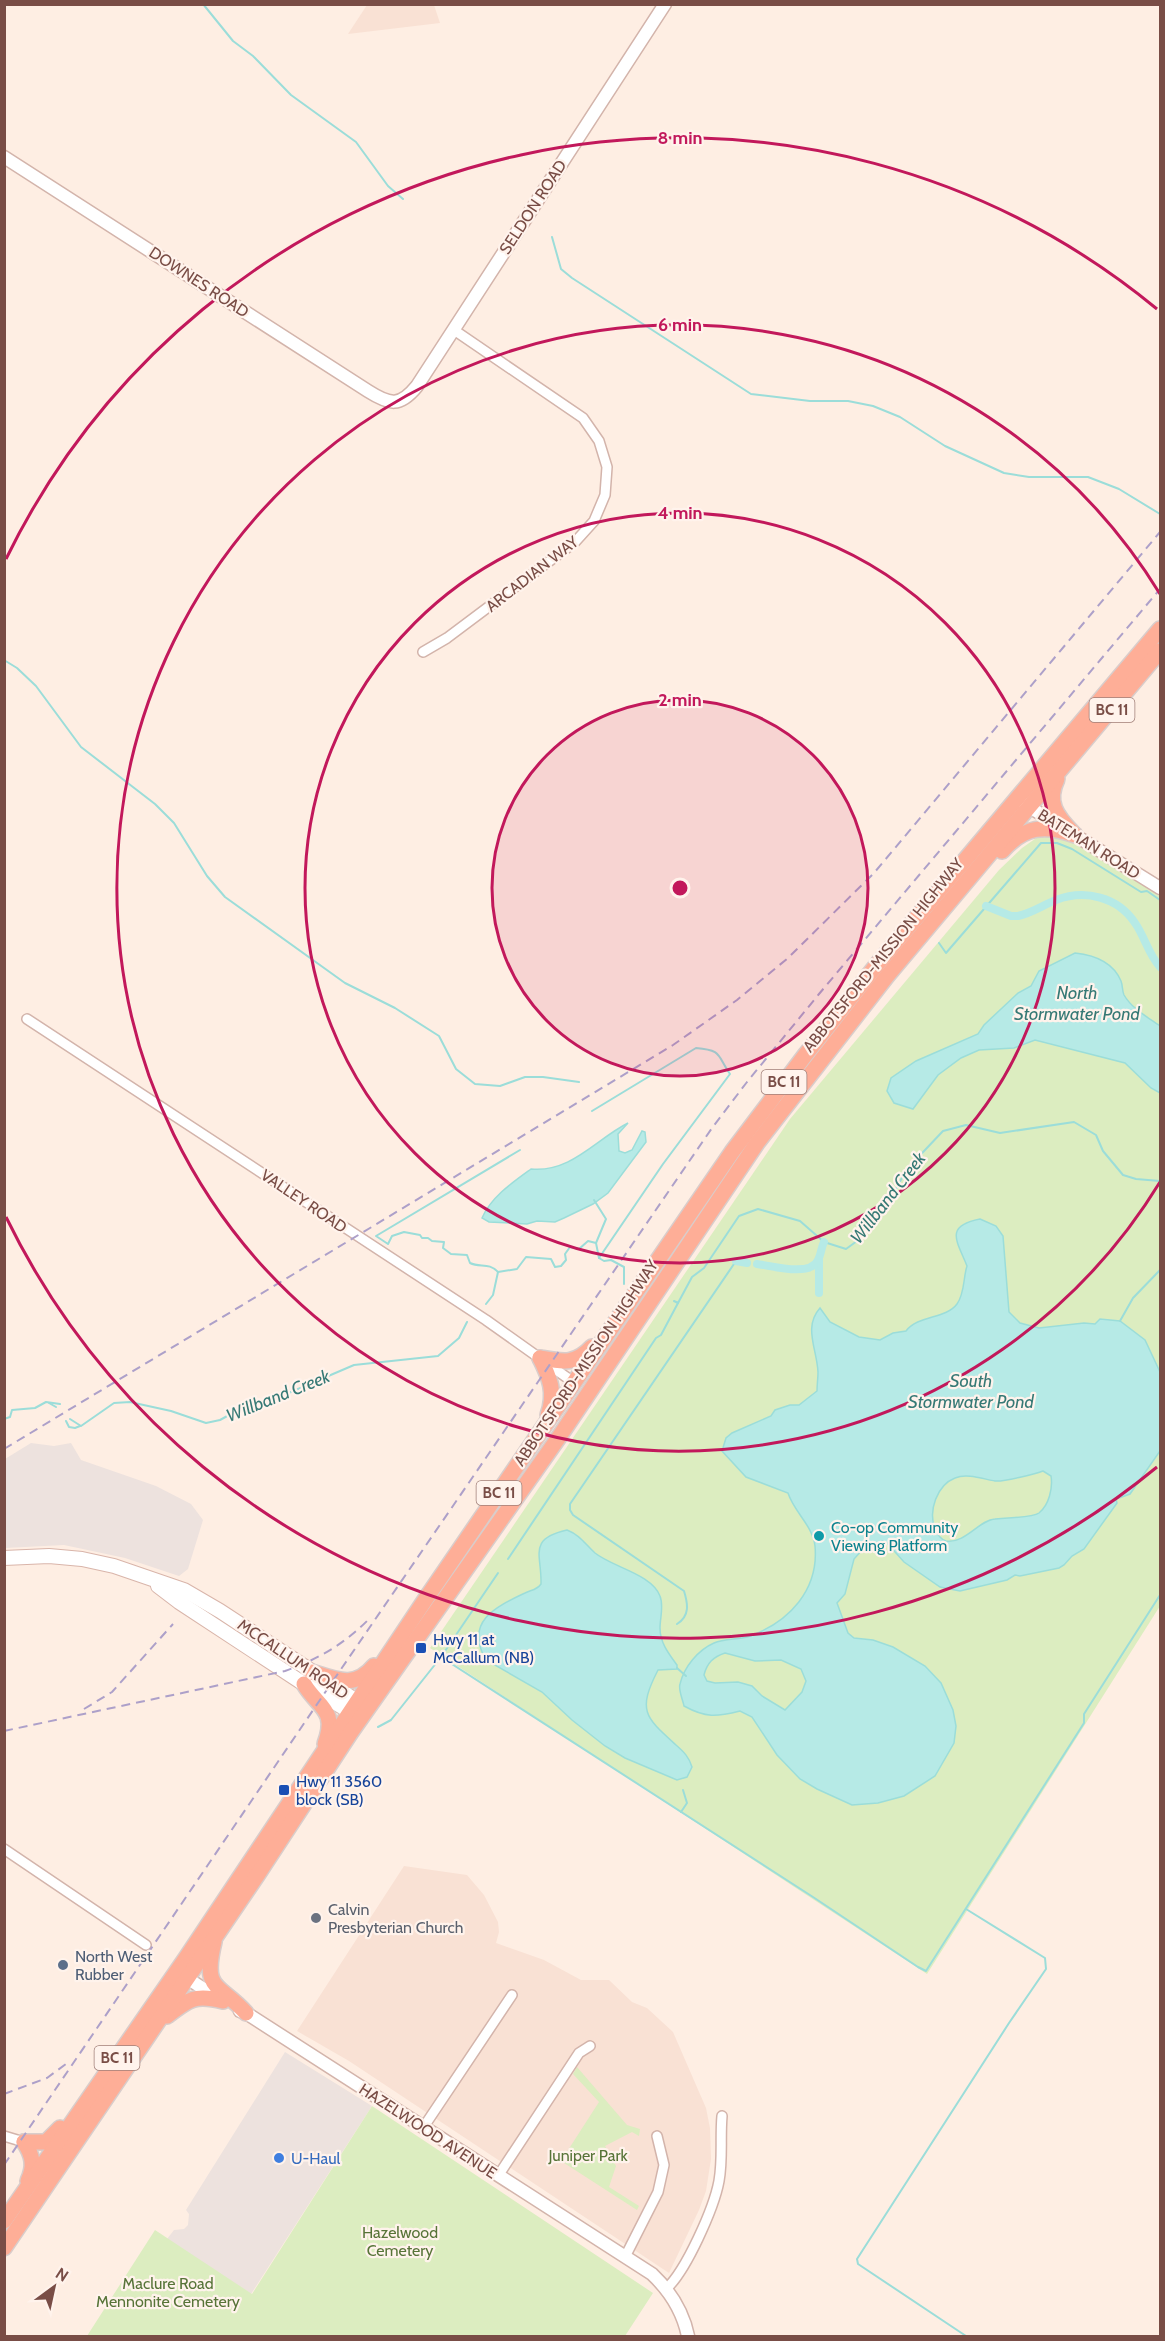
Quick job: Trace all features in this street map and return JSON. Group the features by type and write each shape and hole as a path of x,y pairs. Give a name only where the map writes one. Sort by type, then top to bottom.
{"highway":[{"name":"ABBOTSFORD-MISSION HIGHWAY","path":"463,1558 552,1447 757,1143 822,1056 1161,629"},
{"name":"ABBOTSFORD-MISSION HIGHWAY","path":"4,2221 149,2022 187,1978 358,1709 463,1558 540,1433 576,1384 641,1283 732,1152 879,962 1023,803 1063,768 1161,651"},
{"path":"1063,768 1054,786 1052,805 1057,816 1075,835"},
{"path":"887,976 929,935 1012,840 1025,832 1043,828 1075,835"},
{"path":"320,1758 327,1739 328,1717 319,1701 309,1692 308,1678 357,1680 364,1678 378,1662 421,1598 463,1558 485,1528 575,1396 576,1384 588,1378 752,1140 783,1099 822,1056"},
{"path":"540,1358 567,1361 583,1356 641,1283"},
{"path":"540,1358 550,1378 553,1394 550,1413 540,1433"},
{"name":"ABBOTSFORD-MISSION HIGHWAY","path":"4,2248 149,2022 186,1958 320,1758 358,1709"},
{"path":"216,1935 209,1965 213,1982 218,1990 246,2013"},
{"path":"186,1958 184,1967 187,1978"},
{"path":"16,2204 33,2169 32,2159 24,2142 46,2142 52,2138 132,2026 149,2022 191,1999 206,1998 223,2001"}],"main road":[{"name":"MCCALLUM ROAD","path":"4,1558 49,1556 82,1559 114,1566 149,1579 178,1602 308,1678 313,1686 358,1709"}],"street":[{"name":"SELDON ROAD","path":"395,403 408,398 417,386 665,4"},
{"name":"DOWNES ROAD","path":"4,157 382,400 395,403"},
{"name":"ARCADIAN WAY","path":"423,652 447,638 575,542 594,521 604,495 607,467 600,441 584,418 454,330"},
{"name":"BATEMAN ROAD","path":"1023,803 1161,888"},
{"name":"VALLEY ROAD","path":"27,1019 477,1314 576,1384"},
{"path":"4,1849 146,1945"},
{"name":"HAZELWOOD AVENUE","path":"187,1978 237,2010 246,2013 652,2274 666,2289 685,2323 688,2337"},
{"path":"423,2128 512,1995"},
{"path":"498,2176 579,2054 590,2046"},
{"path":"666,2289 676,2279 709,2212 718,2182 722,2151 722,2116"},
{"path":"4,2136 24,2142"},
{"path":"624,2257 658,2192 664,2165 657,2136"}],"shaded area":[{"path":"367,5 434,5 440,23 348,34"},
{"path":"31,1443 54,1446 71,1443 81,1460 156,1486 191,1504 203,1520 188,1569 179,1576 125,1558 64,1545 5,1548 5,1459"},
{"path":"404,1866 467,1875 484,1895 498,1922 499,1932 496,1943 544,1960 581,1980 609,1980 632,2002 647,2008 673,2032 706,2108 710,2128 711,2159 706,2191 699,2210 669,2273 349,2061 297,2031"},
{"name":"U-Haul","path":"285,2052 372,2106 251,2294 167,2239 174,2230 184,2229 188,2225 189,2214 186,2210"}],"green space":[{"path":"1042,834 1074,841 1160,893 1160,1606 927,1974 430,1648 790,1119 999,870 1022,848"},
{"name":"Juniper Park","path":"577,2067 627,2125 640,2129 639,2136 632,2132 605,2146 616,2166 609,2187 639,2206 637,2210 561,2161 599,2102 573,2074"},
{"name":"Hazelwood Cemetery","path":"372,2106 653,2293 625,2336 87,2336 155,2230 252,2294"}],"water":[{"name":"North Stormwater Pond","path":"1075,953 1096,958 1108,964 1118,974 1123,993 1131,1005 1160,1026 1160,1093 1151,1088 1125,1063 1035,1040 1014,1048 979,1050 961,1058 938,1075 913,1109 894,1103 887,1091 891,1078 916,1061 978,1034 984,1025 1018,993 1031,986 1039,971"},
{"path":"628,1123 618,1134 619,1151 625,1153 632,1150 642,1131 645,1132 646,1142 608,1193 593,1204 555,1222 537,1221 527,1224 489,1222 482,1218 497,1197 531,1169 559,1166 582,1154"},
{"name":"South Stormwater Pond","path":"980,1219 996,1226 1003,1236 1009,1312 1020,1323 1039,1328 1095,1324 1100,1319 1120,1321 1145,1340 1160,1372 1160,1451 1130,1494 1116,1499 1117,1503 1084,1549 1059,1568 1015,1575 1007,1580 960,1591 940,1587 904,1562 887,1543 882,1541 863,1549 854,1559 845,1594 837,1603 848,1633 854,1638 873,1640 893,1647 925,1666 941,1683 953,1710 956,1726 954,1743 935,1776 904,1796 878,1803 852,1805 800,1779 777,1755 752,1717 740,1711 718,1715 705,1714 684,1706 680,1684 692,1660 714,1643 750,1636 764,1630 789,1613 806,1590 815,1562 814,1539 788,1493 746,1477 722,1451 726,1438 732,1433 771,1416 775,1410 790,1405 799,1405 817,1391 818,1372 812,1338 812,1323 820,1308 830,1322 859,1337 880,1340 893,1333 906,1331 917,1322 952,1309 961,1295 967,1266 957,1242 957,1230 969,1222","holes":["1043,1471 1051,1476 1051,1486 1048,1501 1039,1513 1024,1517 989,1520 966,1536 953,1541 940,1538 933,1521 934,1507 939,1492 949,1481 965,1476 999,1481","725,1653 755,1661 781,1660 801,1669 806,1681 802,1692 785,1710 762,1696 752,1686 738,1682 707,1681 704,1675 707,1667 717,1656"]},
{"path":"567,1530 579,1537 602,1558 649,1582 660,1596 662,1639 677,1669 658,1670 651,1684 646,1704 651,1720 684,1752 689,1760 692,1767 687,1777 677,1780 625,1758 605,1746 572,1720 542,1692 486,1660 480,1647 481,1626 494,1610 536,1589 541,1584 539,1550 541,1543 554,1534"}],"waterway":[{"path":"203,4 233,41 253,56 291,95 356,142 388,186 403,199"},
{"path":"552,237 561,269 572,278 751,394 810,401 848,401 873,406 900,417 945,446 1004,473 1029,477 1088,477 1119,489 1160,514"},
{"path":"4,660 17,668 36,686 81,747 155,804 174,823 207,876 225,897 345,983 395,1008 439,1036 456,1069 475,1084 500,1086 525,1077 579,1082"},
{"path":"939,943 946,953 1041,843 1057,843 1072,849 1141,892 1147,891 1160,900"},
{"path":"986,906 1011,916 1018,916 1056,900 1078,895 1110,901 1128,914 1160,967"},
{"path":"592,1111 696,1048 715,1052 730,1074 663,1164 599,1258"},
{"name":"Willband Creek","path":"674,1301 678,1303 692,1277 704,1268 739,1216 758,1209 800,1221 824,1242 846,1249 857,1241 893,1194 907,1169 943,1131 966,1125 1000,1133 1074,1122 1096,1135 1103,1151 1123,1175 1136,1179 1160,1181"},
{"path":"498,1272 488,1266 470,1263 467,1255 451,1254 443,1248 444,1242 432,1241 420,1235 404,1232 392,1236 388,1244 376,1236 520,1150"},
{"path":"594,1200 606,1219 596,1243"},
{"name":"Willband Creek","path":"486,1304 493,1295 498,1272 517,1269 526,1257 551,1259 555,1267 561,1266 566,1260 565,1254 570,1247 579,1249 588,1241 596,1243 599,1258 604,1261 611,1260 624,1267 624,1284"},
{"path":"757,1264 790,1269 808,1268 818,1260 824,1242"},
{"path":"819,1260 819,1293"},
{"path":"677,1624 684,1617 687,1609 684,1591 573,1515 570,1504 736,1261"},
{"path":"736,1261 747,1263"},
{"path":"1120,1321 1133,1298 1160,1270"},
{"path":"508,1559 656,1338 661,1335 678,1303"},
{"name":"Willband Creek","path":"70,1419 81,1426 114,1403 130,1402 171,1411 206,1423 220,1420 240,1409 256,1407 354,1365 438,1356 459,1338 467,1322"},
{"name":"Willband Creek","path":"4,1419 10,1417 12,1410 35,1408 46,1402 60,1404"},
{"name":"Willband Creek","path":"49,1403 56,1407"},
{"name":"Willband Creek","path":"66,1421 69,1427 80,1426"},
{"path":"378,1727 391,1720 441,1657 498,1573"},
{"path":"441,1657 926,1971 1084,1723 1084,1714 1160,1595"},
{"path":"677,1668 686,1676"},
{"path":"681,1812 687,1803 683,1790"},
{"path":"966,1909 1045,1958 1046,1969 857,2259 858,2264 966,2336"}],"railway":[{"path":"4,1449 673,1045 737,1000 788,958 874,873 1160,532"},
{"path":"4,2165 712,1128 819,994 1160,589"},
{"path":"4,1731 285,1671 329,1651 367,1621"},
{"path":"84,1709 112,1692 173,1624"},
{"path":"4,2094 47,2078 70,2061"}],"place":[{"name":"Co-op Community Viewing Platform","path":"819,1536"},
{"name":"Hwy 11 at McCallum (NB)","path":"421,1648"},
{"name":"Hwy 11 3560 block (SB)","path":"284,1790"},
{"name":"Calvin Presbyterian Church","path":"316,1918"},
{"name":"North West Rubber","path":"63,1965"},
{"name":"U-Haul","path":"279,2158"}],"park label":[{"name":"Maclure Road Mennonite Cemetery","path":"168,2292"}]}
